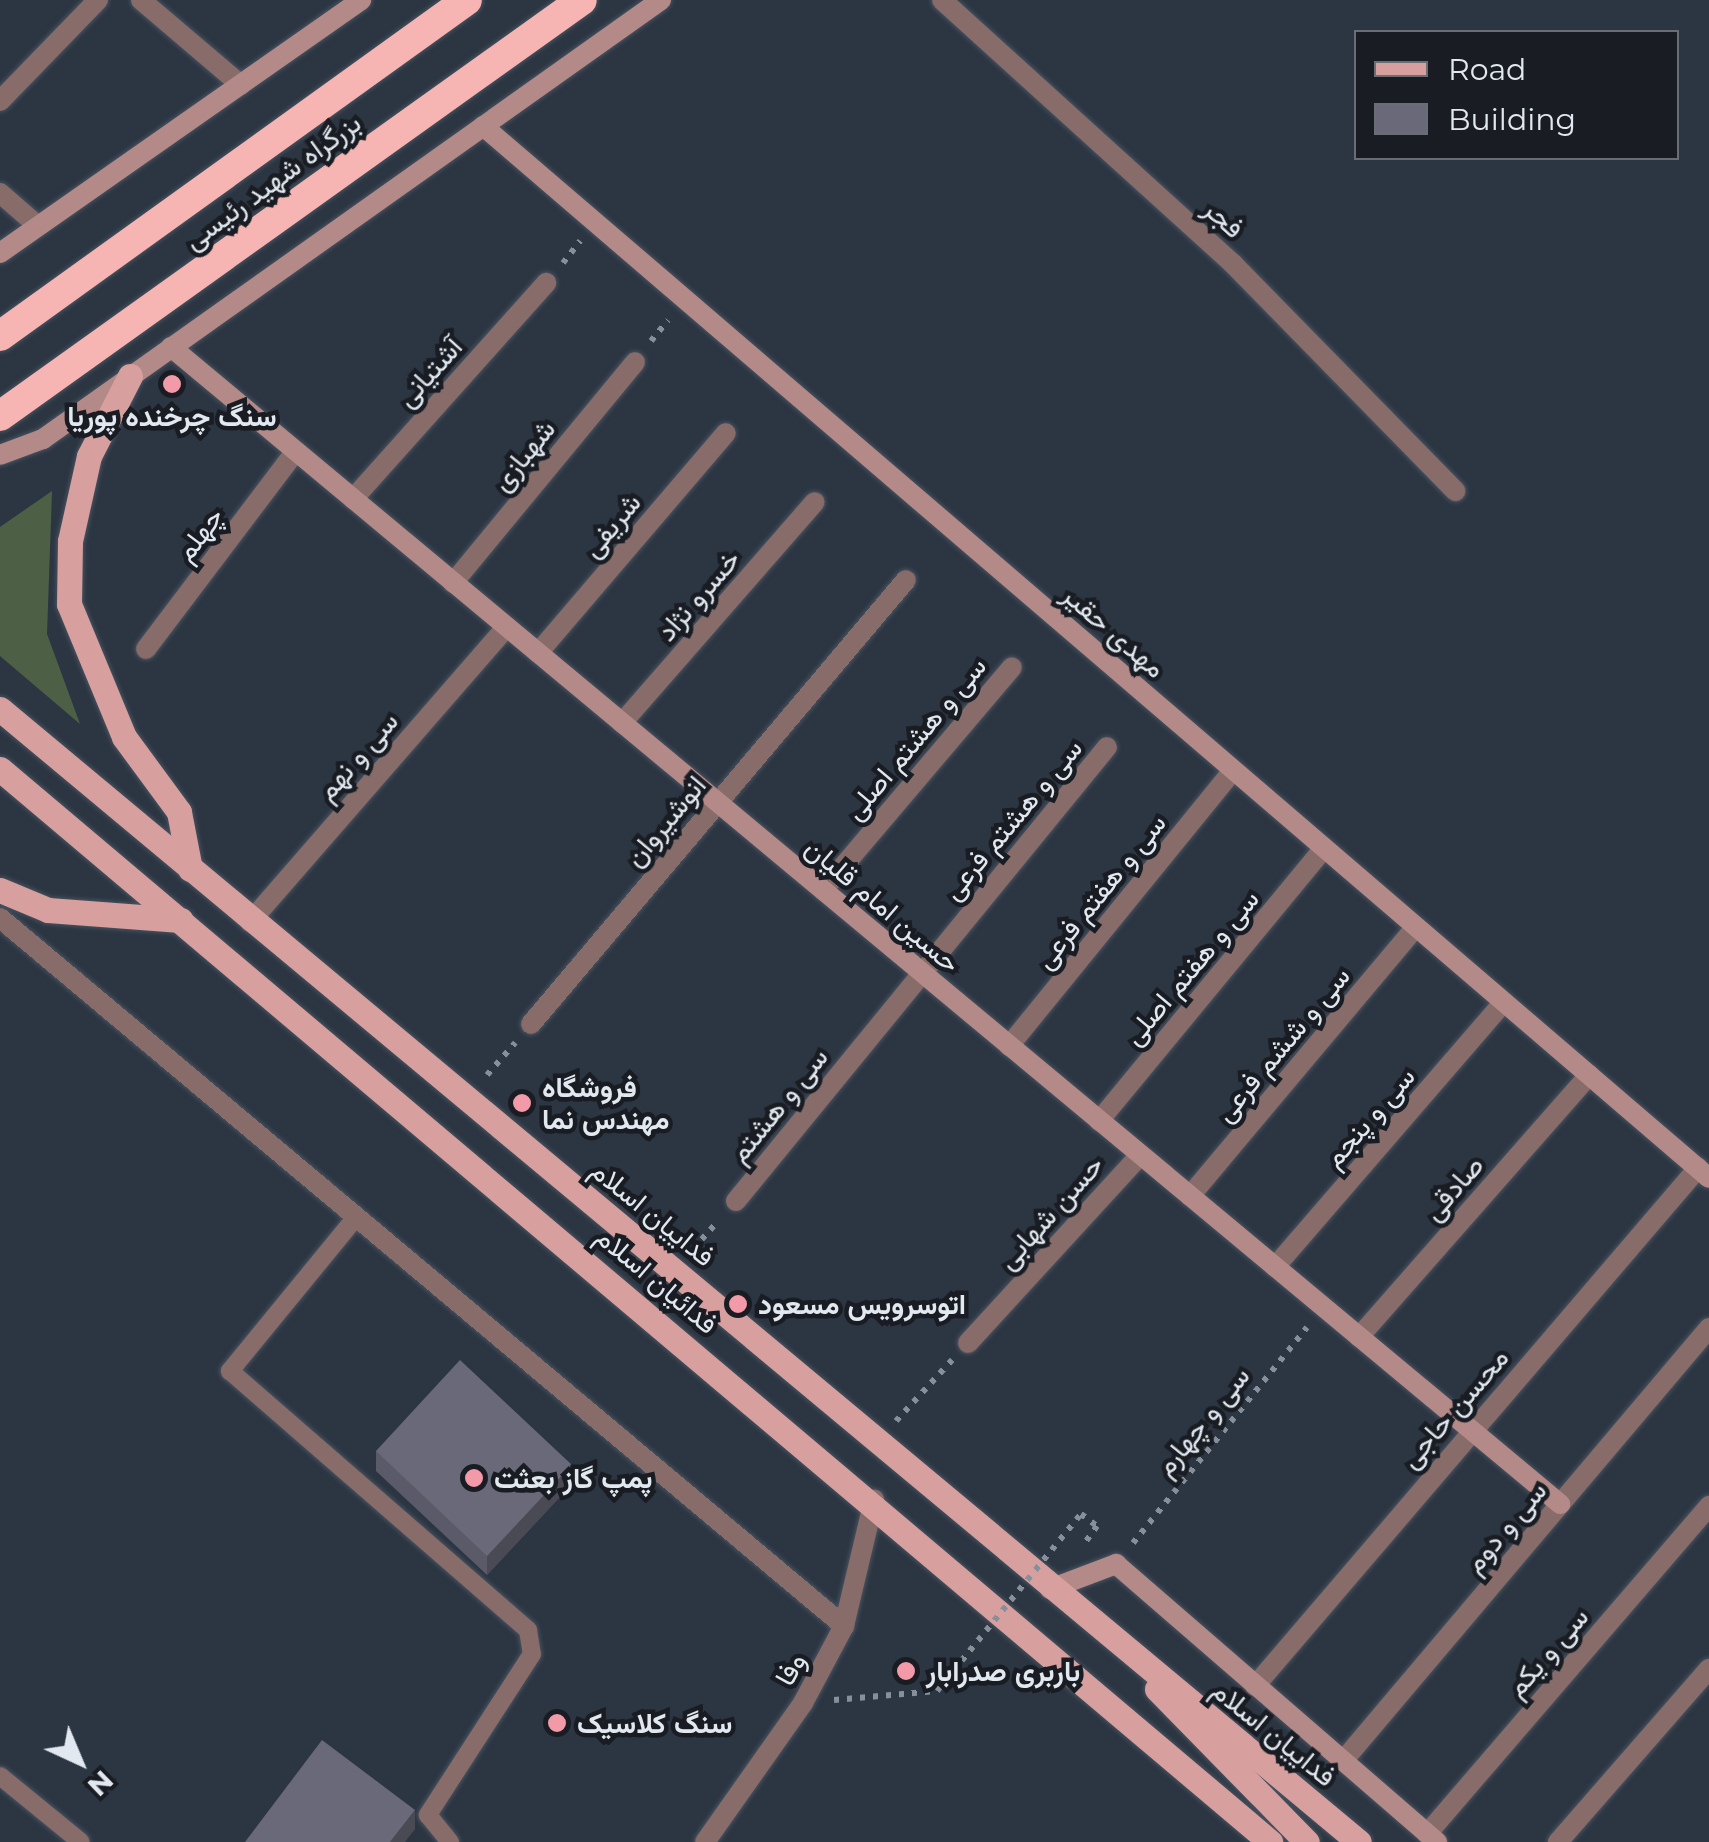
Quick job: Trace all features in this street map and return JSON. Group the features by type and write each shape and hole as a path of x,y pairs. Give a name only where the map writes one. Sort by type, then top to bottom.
{"highway":[{"name":"بزرگراه شهید رئیسی","path":"0,336 467,0"},
{"name":"بزرگراه شهید رئیسی","path":"0,416 582,0"}],"main road":[{"path":"130,376 89,456 70,541 69,604 124,737 179,812 190,870"},
{"name":"فداییان اسلام","path":"0,709 250,922 675,1269 1050,1589 1359,1842"},
{"name":"فدائیان اسلام","path":"0,769 874,1500 1270,1842"},
{"path":"0,890 48,910 181,920"},
{"path":"1132,1656 1188,1730 1307,1842"}],"street":[{"path":"0,102 98,0"},
{"path":"141,0 241,85"},
{"path":"0,253 361,0"},
{"path":"0,454 44,439 661,0"},
{"name":"فجر","path":"942,0 1233,264 1455,491"},
{"name":"مهدی حقیر","path":"483,126 1703,1173"},
{"path":"0,193 38,226"},
{"name":"آشتیانی","path":"352,499 546,283"},
{"name":"حسین امام قلیان","path":"171,347 1560,1504"},
{"name":"شهبازی","path":"453,583 635,362"},
{"name":"شریفی","path":"538,653 726,433"},
{"name":"چهلم","path":"146,649 296,452"},
{"name":"خسرو نژاد","path":"622,724 814,502"},
{"name":"انوشیروان","path":"531,1024 906,580"},
{"name":"سی و نهم","path":"250,922 506,627"},
{"name":"سی و هشتم اصلی","path":"823,890 1012,667"},
{"name":"سی و هشتم فرعی","path":"920,972 1107,748"},
{"name":"سی و هفتم فرعی","path":"1009,1046 1233,770"},
{"name":"سی و هفتم اصلی","path":"1099,1120 1324,848"},
{"path":"0,918 352,1222 844,1626"},
{"name":"سی و ششم فرعی","path":"1190,1196 1416,927"},
{"name":"سی و هشتم","path":"736,1201 920,972"},
{"name":"سی و پنجم","path":"1275,1267 1504,1002"},
{"name":"صادقی","path":"1359,1337 1589,1075"},
{"name":"حسن شهابی","path":"968,1343 1140,1154"},
{"name":"محسن حاجی","path":"1255,1686 1471,1430 1703,1173"},
{"name":"سی و دوم","path":"1343,1762 1709,1328"},
{"name":"وفا","path":"705,1842 803,1703 844,1626 874,1500"},
{"name":"سی و یکم","path":"1432,1838 1709,1506"},
{"path":"1050,1589 1116,1564 1432,1838"},
{"path":"1558,1842 1709,1669"}],"lane":[{"path":"352,1222 230,1371 528,1630 532,1654 428,1815 450,1842"},
{"path":"0,1776 81,1842"}],"path":[{"path":"546,283 595,223"},
{"path":"635,362 684,300"},
{"path":"466,1098 531,1024"},
{"name":"سی و هشتم","path":"675,1269 736,1201"},
{"name":"سی و چهارم","path":"1116,1564 1323,1307"},
{"path":"878,1440 968,1343"},
{"path":"803,1703 936,1693 1081,1514 1097,1526"}],"green space":[{"path":"52,491 47,634 80,724 0,656 0,527"}],"building":[{"name":"پمپ گاز بعثت","path":"460,1360 572,1465 487,1556 376,1451"},
{"path":"322,1740 415,1810 390,1842 245,1842"}],"place":[{"name":"سنگ چرخنده پوریا","path":"172,384"},
{"name":"فروشگاه مهندس نما","path":"522,1103"},
{"name":"اتوسرویس مسعود","path":"738,1304"},
{"name":"پمپ گاز بعثت","path":"474,1478"},
{"name":"باربری صدرابار","path":"906,1671"},
{"name":"سنگ کلاسیک","path":"557,1723"}]}
